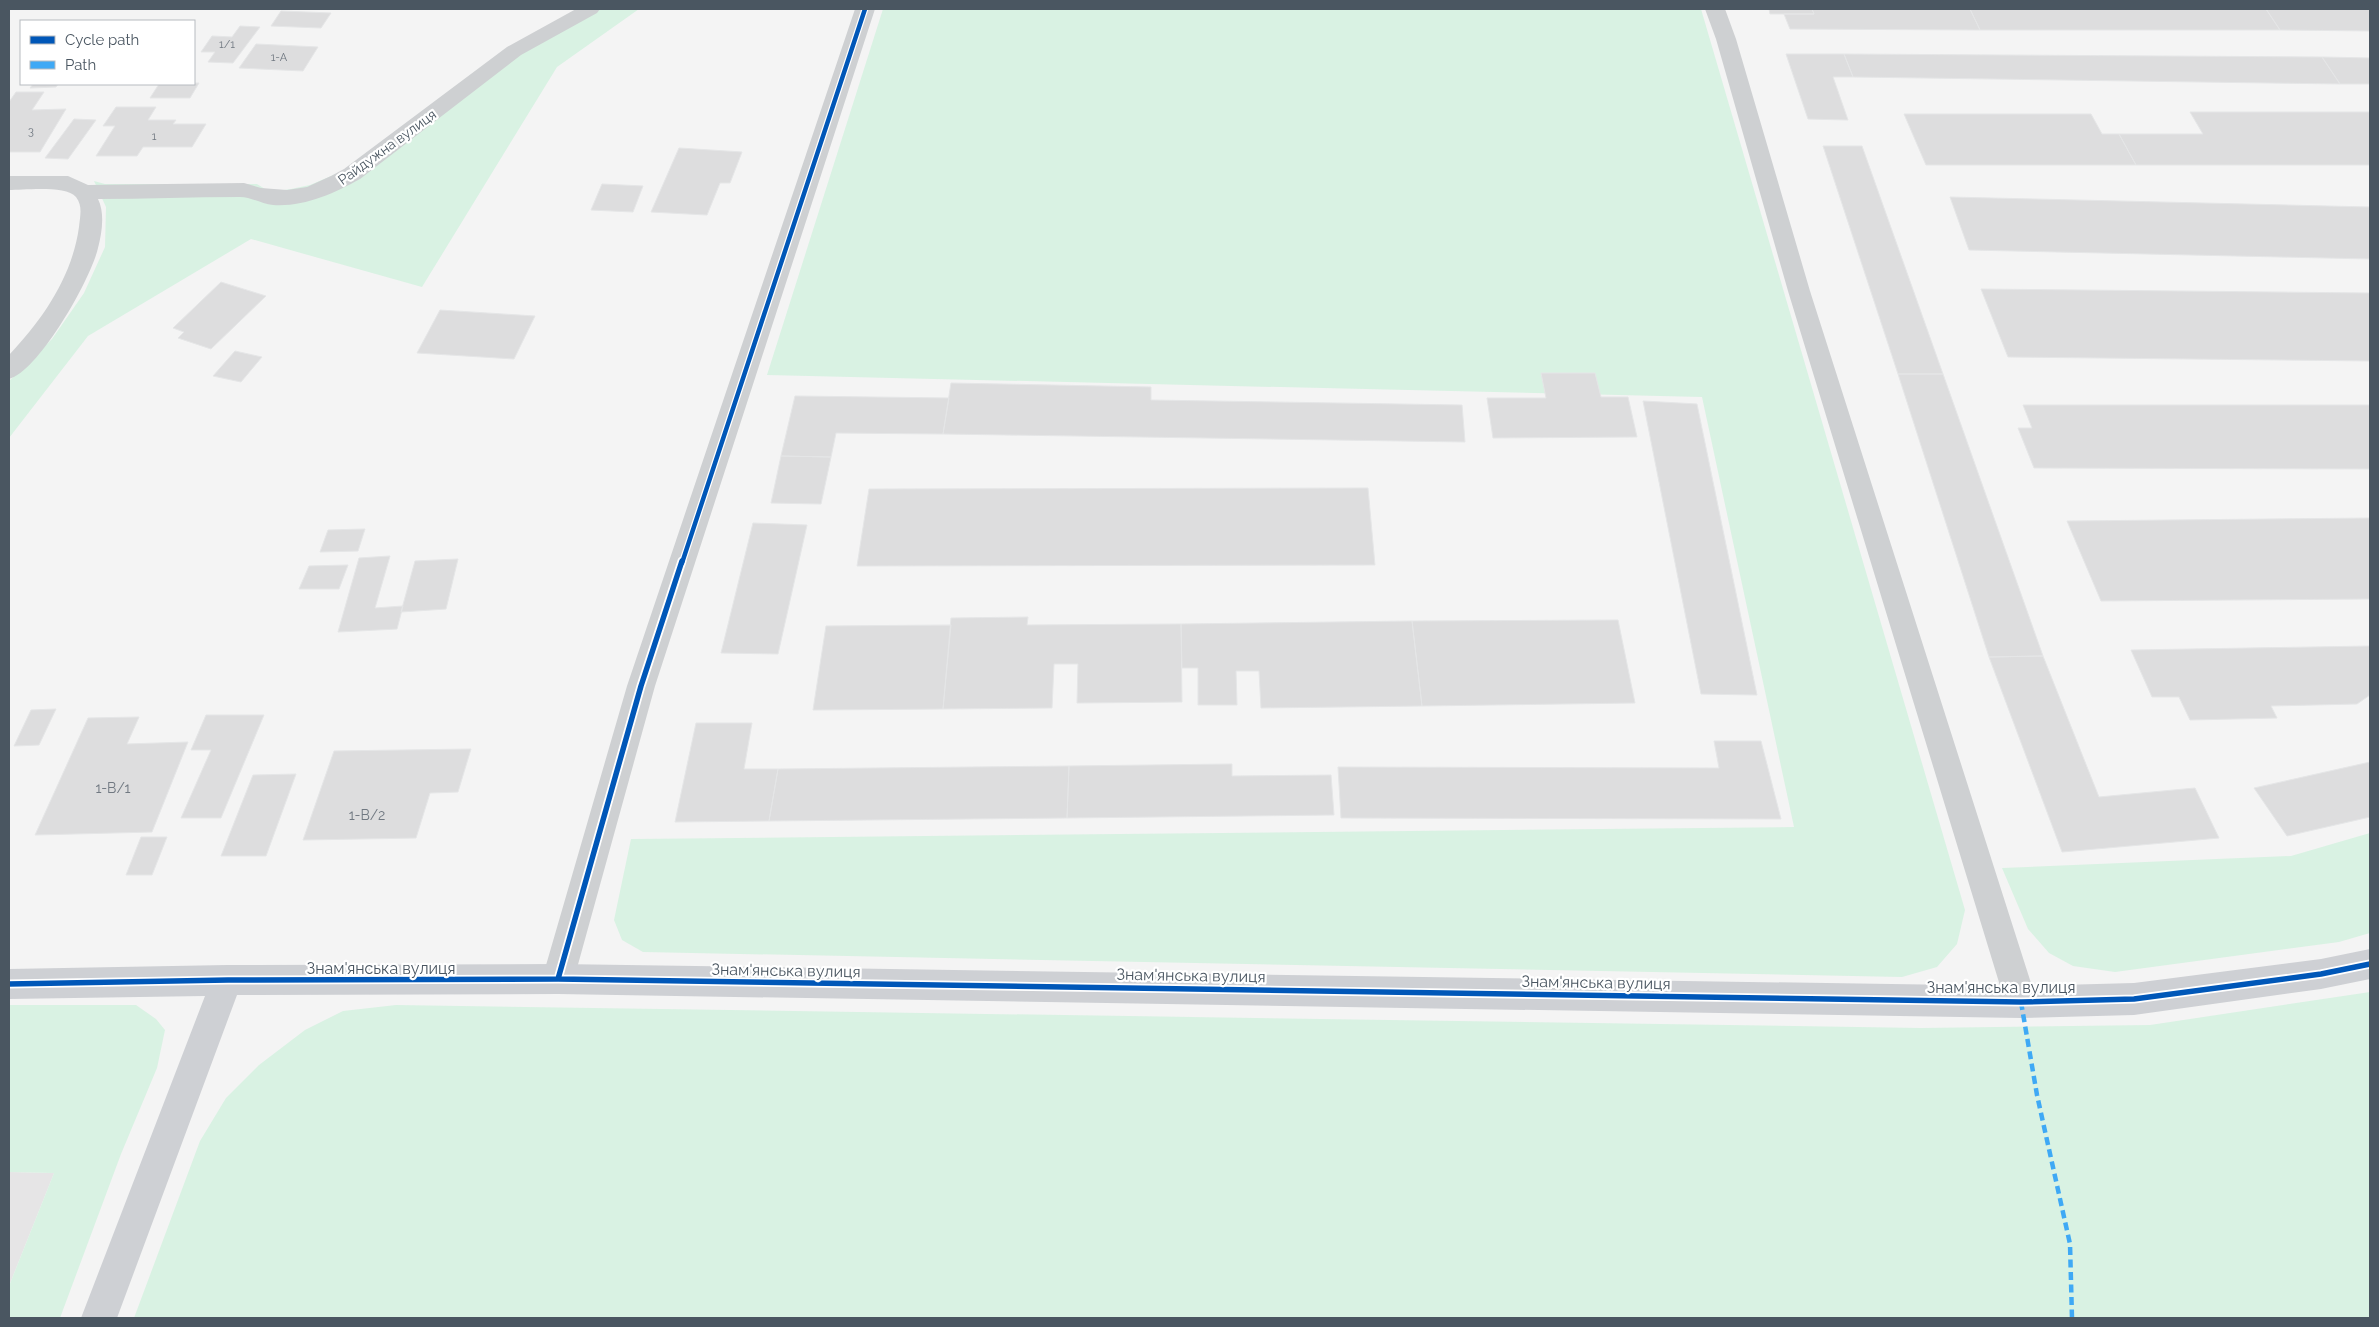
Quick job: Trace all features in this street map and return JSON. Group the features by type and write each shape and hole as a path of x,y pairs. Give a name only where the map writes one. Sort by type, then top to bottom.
{"street":[{"name":"Райдужна вулиця","path":"9,183 68,183 84,192 223,189 244,190 259,196 278,199 294,197 333,185 352,174 514,51 590,9"},
{"path":"558,979 641,686 865,9"},
{"path":"1715,9 1726,39 1799,291 2021,1002"},
{"path":"9,370 38,338 68,294 87,249 92,210 84,192"},
{"name":"Знам'янська вулиця","path":"9,984 94,985 227,980 400,981 558,979 2021,1002 2134,1000 2321,974 2370,964"},
{"path":"99,1318 227,980"}],"shaded area":[{"path":"9,1172 54,1173 9,1286"}],"green space":[{"path":"579,9 639,9 557,67 422,287 251,239 88,336 9,438 9,381 52,339 84,293 105,247 106,207 94,181 105,184 257,184 265,189 277,191 310,185 345,170 510,47"},
{"path":"883,9 1701,9 1965,910 1957,944 1937,967 1902,977 643,952 622,940 614,920 631,839 1794,827 1702,397 767,375"},
{"path":"2370,833 2370,933 2339,942 2115,972 2073,966 2049,953 2028,929 2002,868 2291,856"},
{"path":"2370,992 2370,1318 134,1318 200,1141 226,1098 259,1065 305,1030 343,1011 396,1005 1921,1028 2150,1025"},
{"path":"9,1005 136,1005 156,1019 165,1030 157,1068 121,1154 60,1318 9,1318 9,1286 54,1173 9,1172"}],"building":[{"path":"1769,9 1812,9 1814,14 1770,14"},
{"path":"1812,9 1970,9 1980,30 1790,29 1784,14 1814,14"},
{"path":"1970,9 2266,9 2280,30 1980,30"},
{"path":"2266,9 2370,9 2370,31 2280,30"},
{"path":"281,11 331,13 321,28 271,26"},
{"path":"240,26 260,27 233,63 208,62 215,52 201,52 212,36 232,37"},
{"path":"256,44 318,47 303,71 239,68"},
{"path":"1786,54 1844,54 1853,77 1833,77 1848,120 1808,119"},
{"path":"1844,54 2322,57 2340,84 1853,77"},
{"path":"2322,57 2370,58 2370,84 2340,84"},
{"path":"195,83 199,83 190,98 150,98 158,85 195,85"},
{"path":"32,85 57,85 56,87 30,88"},
{"path":"16,92 44,92 32,110 66,109 40,152 9,152 9,102"},
{"path":"116,107 156,107 148,120 176,120 173,124 206,124 192,147 143,147 137,156 96,156 115,126 103,126"},
{"path":"2190,112 2370,112 2370,165 2136,165 2119,134 2203,134"},
{"path":"1904,114 2091,114 2102,134 2119,134 2136,165 1926,165"},
{"path":"74,119 96,120 68,159 45,158"},
{"path":"1823,146 1862,146 1943,374 1898,374"},
{"path":"679,148 742,152 730,183 720,183 707,215 651,212"},
{"path":"602,184 643,186 633,212 591,210"},
{"path":"1950,197 2370,207 2370,259 1969,250"},
{"path":"221,282 266,296 211,349 178,338 184,332 173,328"},
{"path":"1981,289 2370,293 2370,361 2008,357"},
{"path":"440,310 535,316 514,359 417,353"},
{"path":"235,351 262,357 241,382 213,376"},
{"path":"1541,373 1595,373 1601,397 1628,397 1637,437 1493,438 1487,398 1546,398"},
{"path":"1898,374 1943,374 2043,656 1989,657"},
{"path":"951,383 1151,387 1151,400 1462,405 1465,442 943,434"},
{"path":"795,396 949,398 943,434 836,433 831,457 781,456"},
{"path":"1643,401 1697,404 1757,695 1701,694"},
{"path":"2023,405 2370,405 2370,469 2034,468 2018,428 2032,428"},
{"path":"781,456 831,457 821,504 771,503"},
{"path":"1368,488 1375,565 857,566 869,489"},
{"path":"2370,518 2370,599 2101,601 2067,521"},
{"path":"753,523 807,525 778,654 721,653"},
{"path":"365,529 358,551 320,552 328,530"},
{"path":"390,556 375,608 403,606 397,629 338,632 359,558"},
{"path":"458,559 446,609 401,612 415,561"},
{"path":"348,565 339,589 299,589 309,566"},
{"path":"1028,617 1027,625 1181,624 1182,702 1077,703 1078,664 1054,664 1052,708 943,709 951,618"},
{"path":"1618,620 1635,703 1422,706 1412,621"},
{"path":"1412,621 1422,706 1261,708 1259,671 1236,671 1237,705 1198,705 1198,668 1182,668 1181,624"},
{"path":"951,625 943,709 813,710 826,626"},
{"path":"2370,646 2370,695 2357,704 2271,706 2277,718 2190,720 2179,697 2152,697 2131,650"},
{"path":"2043,656 2099,797 2195,788 2219,838 2062,852 1989,657"},
{"path":"56,709 39,745 14,746 31,710"},
{"path":"206,715 264,715 221,818 181,818 211,750 191,750"},
{"path":"139,717 127,744 188,742 152,832 35,835 88,718"},
{"path":"696,723 752,723 744,769 778,769 769,821 675,822"},
{"path":"1714,741 1761,741 1781,819 1341,818 1338,767 1719,768"},
{"path":"471,749 458,792 430,793 416,838 303,840 334,751"},
{"path":"2370,762 2370,817 2287,836 2254,788"},
{"path":"1232,764 1232,776 1331,775 1334,815 1067,818 1069,766"},
{"path":"1069,766 1067,818 769,821 778,769"},
{"path":"296,774 266,856 221,856 253,775"},
{"path":"141,837 167,837 152,875 126,875"}],"marked path":[{"path":"2021,1002 2037,1095 2070,1244 2072,1318"}],"cycle path":[{"path":"558,979 641,686 865,9"},
{"path":"9,984 228,980 558,979 2021,1002 2134,999 2321,974 2370,964"}]}
